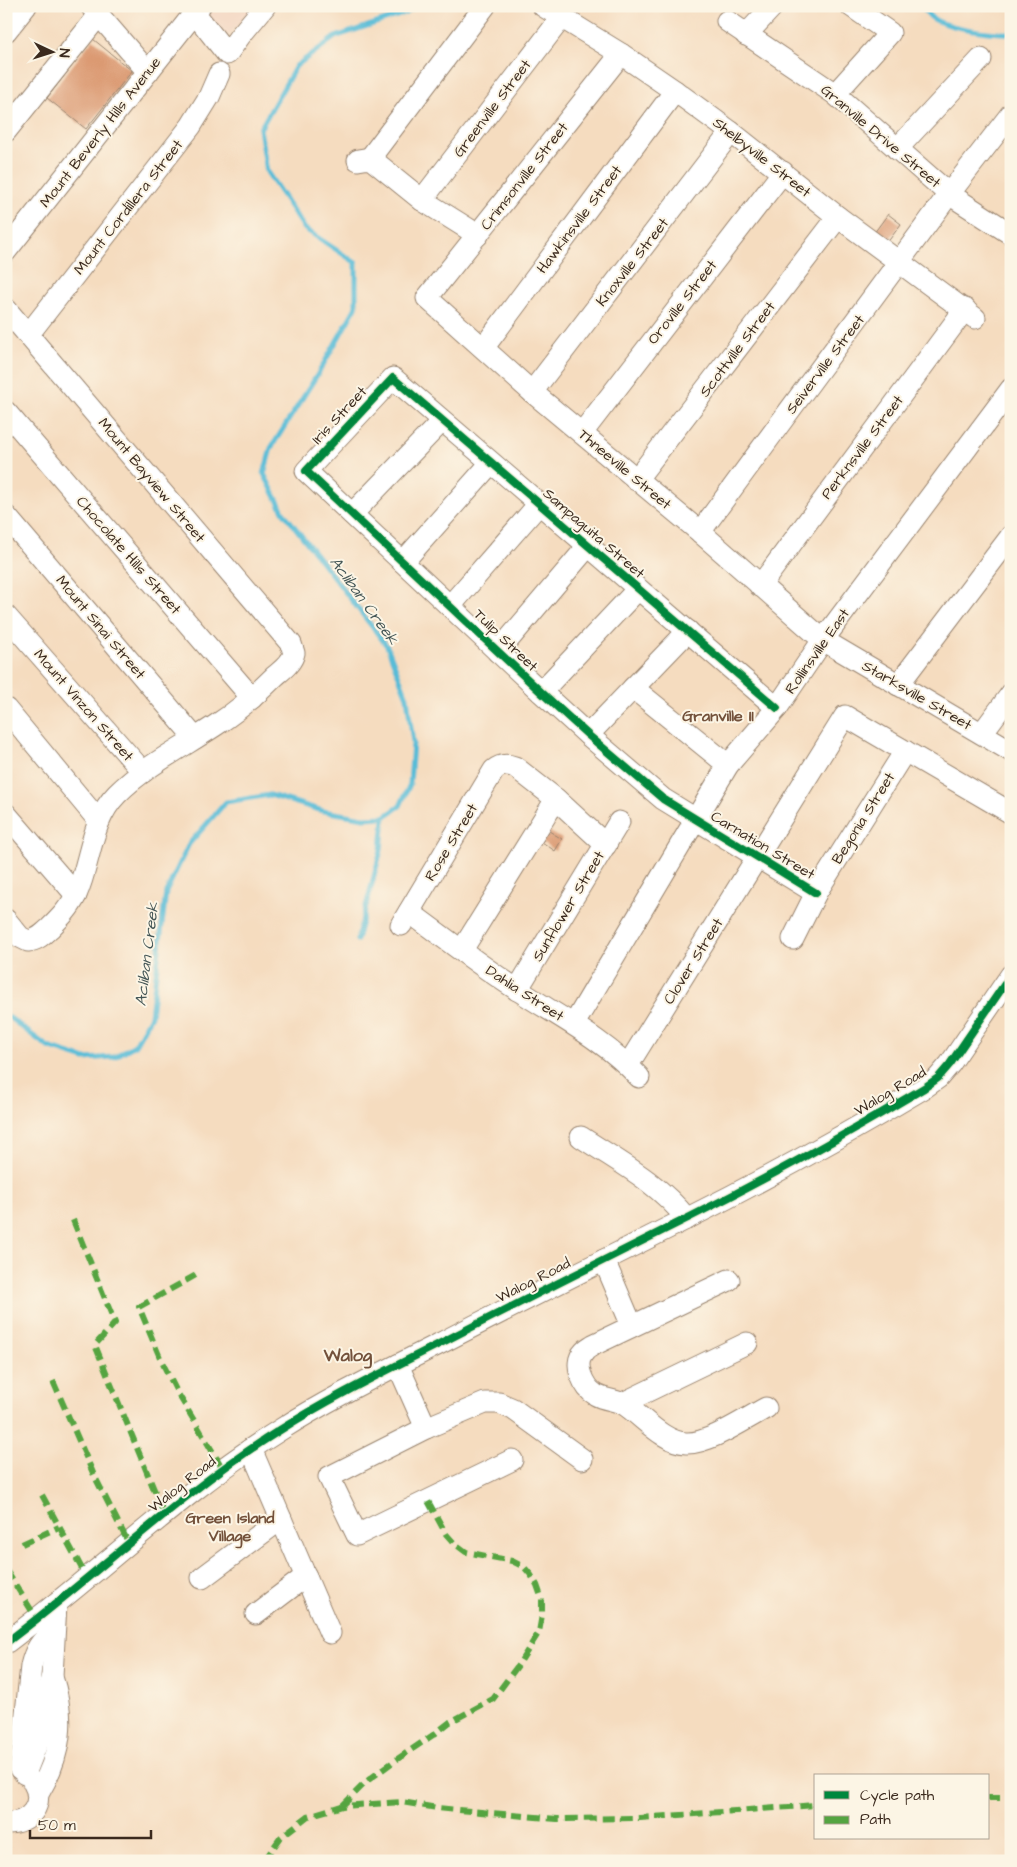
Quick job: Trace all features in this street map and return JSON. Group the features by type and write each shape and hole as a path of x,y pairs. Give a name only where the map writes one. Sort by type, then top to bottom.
{"street":[{"path":"6,31 26,6"},
{"path":"194,8 227,54 266,6"},
{"path":"478,235 422,200 364,159 484,6"},
{"name":"Shelbyville Street","path":"543,6 621,54 675,91 732,132 838,218 970,313"},
{"path":"746,35 773,6"},
{"path":"835,94 890,34 851,6"},
{"name":"Mount Beverly Hills Avenue","path":"6,251 148,72 194,8"},
{"path":"6,131 95,11 148,72"},
{"name":"Greenville Street","path":"422,200 562,17"},
{"name":"Granville Drive Street","path":"727,21 835,94 949,194 1011,234"},
{"name":"Crimsonville Street","path":"427,298 621,54"},
{"path":"897,149 981,59"},
{"name":"Mount Cordillera Street","path":"28,335 200,113 219,74"},
{"name":"Hawkinsville Street","path":"484,347 675,91"},
{"name":"Seiverville Street","path":"700,532 949,194 1010,117"},
{"name":"Knoxville Street","path":"532,392 732,132"},
{"name":"Oroville Street","path":"582,433 783,172"},
{"name":"Scottville Street","path":"636,480 838,218"},
{"name":"Thneeville Street","path":"427,298 484,347 532,392 700,532 824,640"},
{"name":"Mount Bayview Street","path":"6,309 291,644 294,653 290,662 252,698"},
{"name":"Perknsville Street","path":"760,586 970,313"},
{"name":"Sampaguita Street","path":"393,378 777,708"},
{"name":"Iris Street","path":"306,471 393,378"},
{"name":"Rollinsville East","path":"574,1024 728,765 777,708 824,640 1011,389"},
{"name":"Chocolate Hills Street","path":"6,412 252,698"},
{"path":"352,514 442,421"},
{"path":"403,562 491,463"},
{"name":"Tulip Street","path":"306,471 588,735 663,798 696,820"},
{"path":"450,606 539,504"},
{"name":"Mount Sinai Street","path":"6,516 195,738"},
{"path":"898,685 1011,536"},
{"path":"498,652 588,546"},
{"path":"540,692 638,589"},
{"name":"Mount Vinzon Street","path":"6,616 143,772"},
{"path":"588,735 688,631"},
{"name":"Starksville Street","path":"824,640 1011,750"},
{"path":"633,688 728,765"},
{"path":"982,733 1011,694"},
{"path":"6,920 20,937 28,941 38,938 56,922 69,908 76,895 84,874 98,820 115,796 143,772 252,698"},
{"path":"6,709 98,820"},
{"name":"Clover Street","path":"633,1071 757,857 845,716 905,751"},
{"path":"905,751 1011,813"},
{"name":"Begonia Street","path":"793,939 816,893 905,751"},
{"name":"Rose Street","path":"405,918 494,770 499,766 504,764 515,767 556,799"},
{"path":"462,950 556,799 606,845"},
{"path":"6,814 76,895"},
{"name":"Carnation Street","path":"696,820 816,893"},
{"name":"Sunflower Street","path":"517,990 619,822"},
{"name":"Dahlia Street","path":"405,918 462,950 517,990 574,1024 633,1071"},
{"name":"Walog Road","path":"7,1642 56,1605 164,1514 251,1449 310,1412 398,1365 752,1186 932,1083 950,1064 1011,975"},
{"path":"581,1137 655,1186 687,1219"},
{"path":"604,1260 632,1326"},
{"path":"729,1280 593,1345 583,1352 580,1361 580,1373 586,1386 595,1394 607,1400 623,1403 666,1436 684,1443 695,1443 708,1439 766,1408"},
{"path":"623,1403 747,1343"},
{"path":"398,1365 426,1428"},
{"path":"512,1460 357,1535 329,1477 426,1428 485,1403 513,1408 582,1459"},
{"path":"251,1449 330,1633"},
{"path":"202,1578 281,1519"},
{"path":"256,1614 306,1576"},
{"path":"17,1772 40,1736 45,1700 52,1676 56,1605"},
{"path":"17,1772 34,1652 39,1644 54,1630"},
{"path":"6,1823 22,1821 29,1816 37,1802 38,1794 51,1771 58,1745 60,1706 52,1676"},
{"path":"17,1772 32,1780 38,1794"}],"shaded area":[{"path":"214,6 255,6 228,36 205,16"}],"building":[{"path":"93,39 132,71 86,129 47,98"},
{"path":"888,214 901,224 887,243 874,233"},
{"path":"549,831 562,839 555,851 542,842"}],"waterway":[{"name":"Acliban Creek","path":"6,1015 48,1047 85,1059 114,1057 135,1045 151,1016 166,892 189,844 226,802 270,795 323,811 364,818 384,817 400,806 410,784 413,743 407,697 387,646 284,513 264,474 271,448 319,372 356,307 356,263 305,229 267,172 260,129 296,66 335,37 406,13 416,6"},
{"name":"Acliban Creek","path":"921,6 932,18 948,25 982,31 1011,33"},
{"path":"357,940 381,850 384,817"}],"marked path":[{"path":"73,1220 115,1323 95,1345 164,1514"},
{"path":"196,1275 139,1307 161,1360 177,1392 223,1469"},
{"path":"53,1381 93,1473 129,1544"},
{"path":"42,1495 87,1578"},
{"path":"342,1806 367,1781 393,1762 450,1722 493,1699 519,1664 539,1632 542,1599 531,1575 524,1567 512,1561 466,1552 446,1534 428,1501"},
{"path":"22,1544 59,1527"},
{"path":"6,1570 37,1619"},
{"path":"990,1798 1011,1798"},
{"path":"264,1861 281,1837 308,1816 342,1806 402,1802 437,1808 557,1819 640,1818 814,1805"}],"cycle path":[{"path":"777,708 393,378 306,471 541,692 663,799 816,893"},
{"path":"7,1642 209,1479 299,1418 377,1375 748,1187 837,1139 924,1088 938,1078 950,1064 1011,975"}],"district":[{"name":"Granville II","path":"718,715"},
{"name":"Walog","path":"348,1355"},
{"name":"Green Island Village","path":"230,1526"}]}
